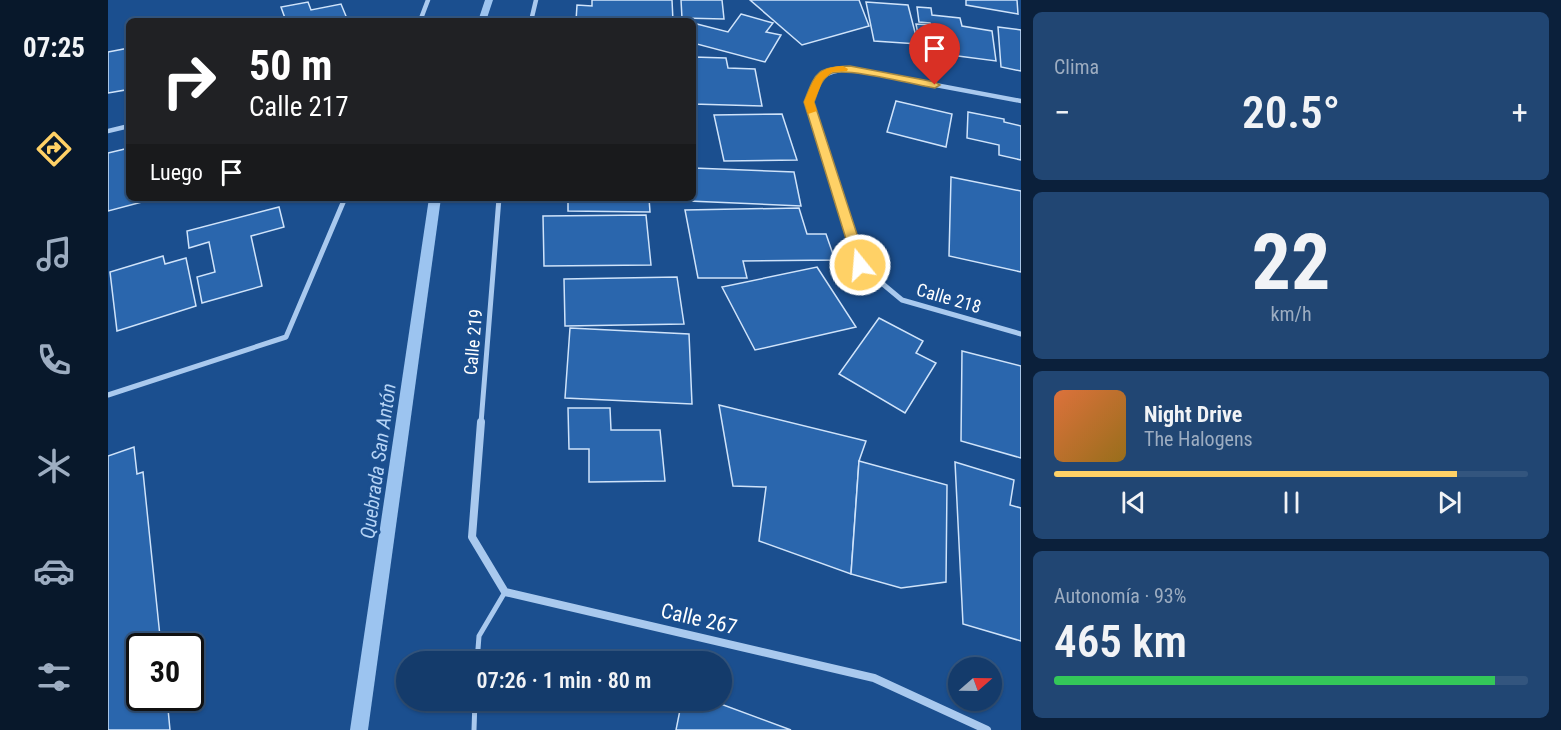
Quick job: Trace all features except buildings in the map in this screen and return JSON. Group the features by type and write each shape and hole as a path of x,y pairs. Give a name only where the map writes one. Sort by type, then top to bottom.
{"street":[{"path":"421,18 428,0"},
{"path":"532,18 536,0"},
{"name":"Calle 218","path":"1021,101 850,69 829,69 818,79 809,102 860,265 902,300 1021,334"},
{"path":"108,131 126,127"},
{"path":"108,395 286,337 344,201"},
{"name":"Calle 219","path":"499,201 472,537 505,592"},
{"name":"Calle 267","path":"505,592 874,678 987,730"}],"lane":[{"path":"478,651 479,636 505,592"},
{"path":"474,730 475,711"}],"waterway":[{"name":"Quebrada San Antón","path":"483,18 489,0"},
{"name":"Quebrada San Antón","path":"359,730 435,201"}],"slow traffic":[{"path":"812,111 809,102 818,79 829,69 843,69"}],"route":[{"path":"860,265 809,102 818,79 829,69 850,69 935,85"}]}
